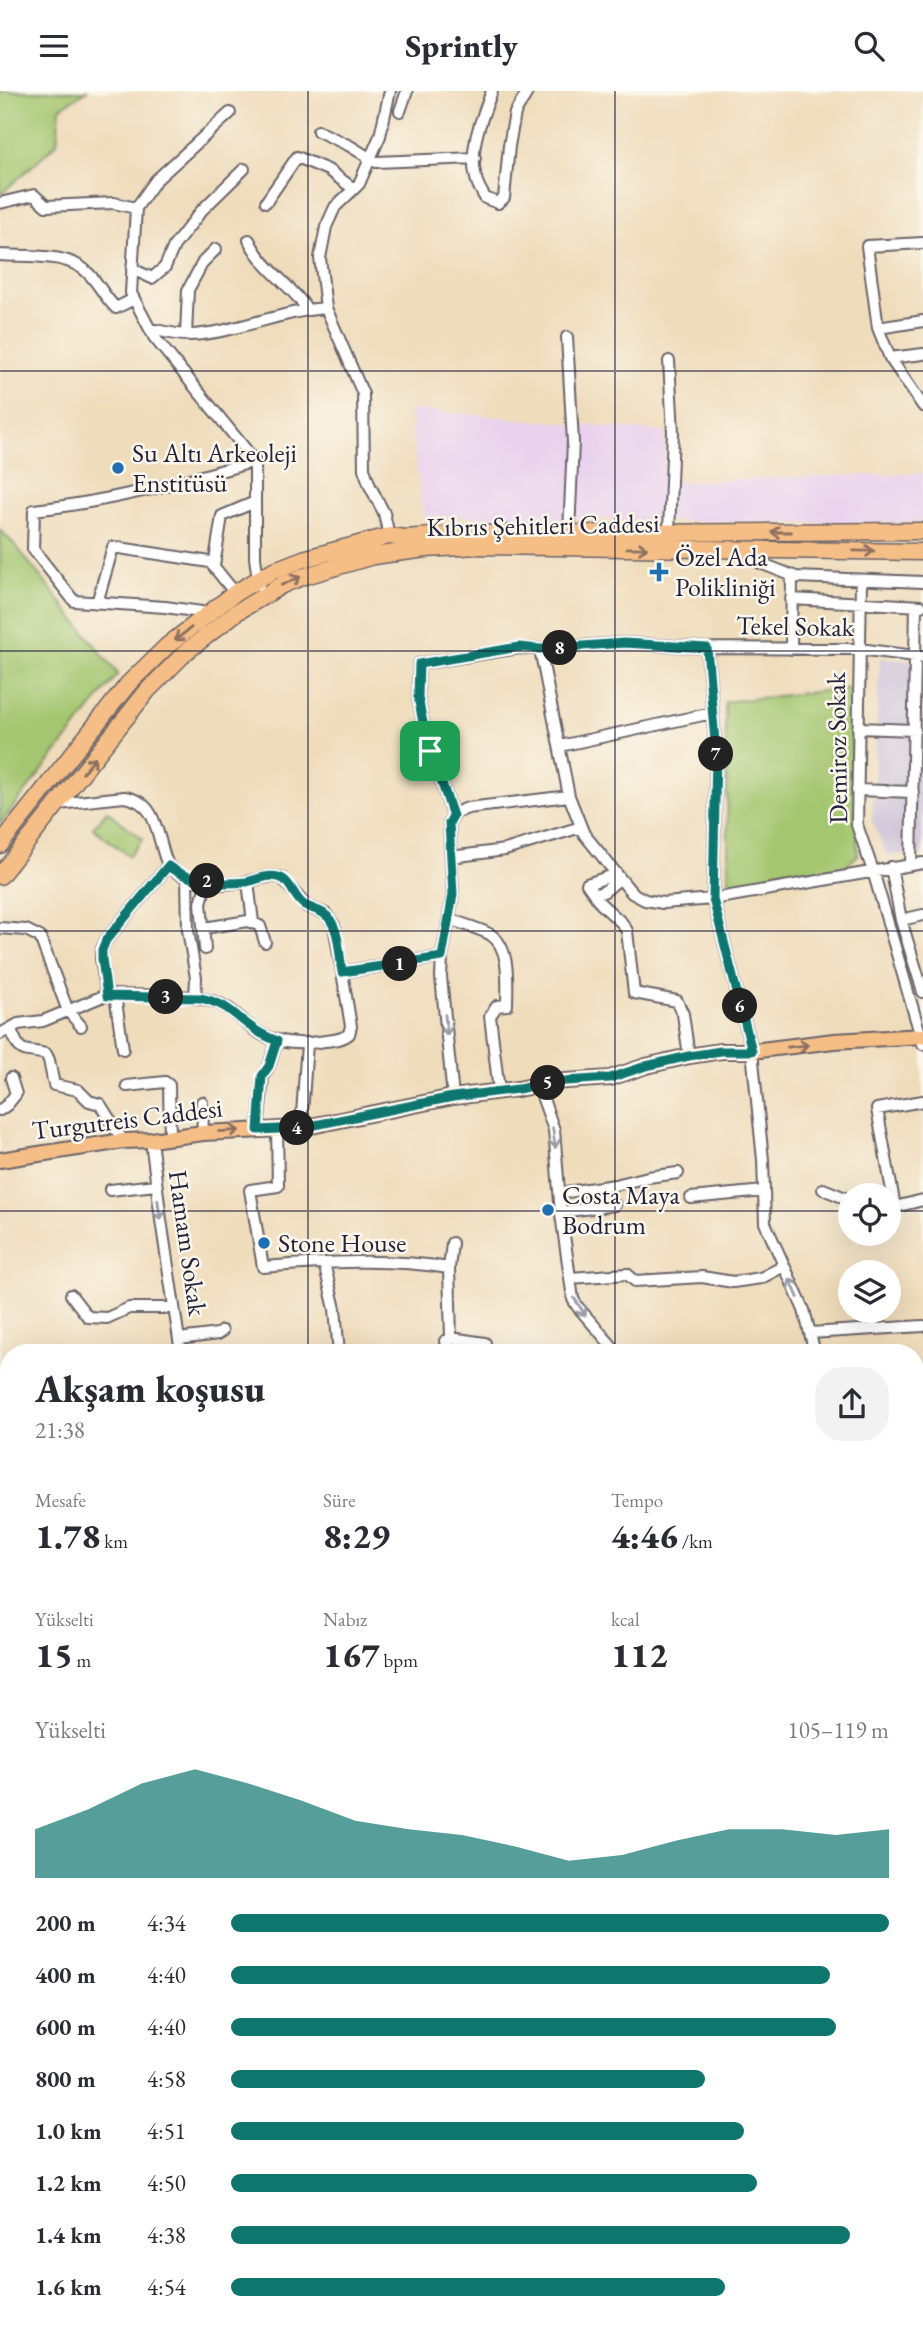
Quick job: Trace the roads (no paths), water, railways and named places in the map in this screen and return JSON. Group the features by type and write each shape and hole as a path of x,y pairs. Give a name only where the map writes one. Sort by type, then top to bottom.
{"highway":[{"name":"Kıbrıs Şehitleri Caddesi","path":"0,845 129,683 167,646 257,578 303,559 389,536 405,538 459,534 923,531"},
{"name":"Kıbrıs Şehitleri Caddesi","path":"0,876 148,690 186,652 237,612 282,586 321,571 373,556 479,545 923,552"}],"main road":[{"name":"Turgutreis Caddesi","path":"0,1160 123,1141 300,1128 453,1097 552,1082 610,1078 646,1066 721,1051 752,1051 834,1041 922,1039"}],"street":[{"path":"389,536 384,513 364,469 363,394 326,308 320,258 326,227 335,207 359,184 380,136 390,91"},
{"path":"400,111 407,91"},
{"path":"492,91 476,134 476,180 485,198 498,203 504,198 515,113 528,91"},
{"path":"230,113 156,180 136,208 131,293 150,329 255,461 257,578 262,598"},
{"path":"318,131 376,162 475,157"},
{"path":"266,202 297,157 328,170 354,189"},
{"path":"132,269 152,278 158,274 165,267 174,246 202,210 244,169"},
{"path":"0,202 34,195 46,206 114,203 136,208"},
{"path":"249,240 256,255 297,294 307,309"},
{"path":"923,243 867,246 878,328 889,356 923,405"},
{"path":"186,335 187,290 203,262 216,249"},
{"path":"0,255 68,261 88,272 116,308 134,299"},
{"path":"150,329 186,335 204,333 307,309 326,308"},
{"path":"878,328 923,321"},
{"path":"568,337 573,442 569,533"},
{"path":"889,356 923,354"},
{"path":"669,361 673,432 669,533"},
{"path":"209,613 74,601 33,549 34,510 76,505 211,474 255,461"},
{"path":"214,566 222,516 255,502"},
{"path":"97,603 113,547 210,562 235,593"},
{"path":"747,549 755,561 792,576 923,582"},
{"path":"790,649 792,576"},
{"name":"Demiroz Sokak","path":"861,581 857,825 922,1039"},
{"path":"791,600 920,606 911,865"},
{"name":"Tekel Sokak","path":"453,816 425,733 418,697 419,664 519,647 540,649 624,643 707,648 859,649 920,657"},
{"path":"707,648 716,753 713,899 752,1051 763,1160 765,1223 804,1310 813,1344"},
{"path":"540,649 569,796 584,834 632,893 645,900 663,903 713,899 923,863"},
{"path":"561,746 712,713"},
{"path":"858,728 915,730"},
{"path":"857,789 913,792"},
{"path":"453,1097 441,977 453,894 449,823 455,813 468,808 569,796"},
{"path":"58,804 124,797 142,802 149,810 168,866 187,877 207,881 232,883 268,877 282,878 306,906 326,914 334,925 351,1026 349,1034 344,1038 307,1044 277,1041 256,1031 226,1006 215,1001 111,995 43,1021 18,1024 6,1032 19,1048 46,1054 50,1060 54,1085 79,1090 89,1101 100,1104 123,1141"},
{"path":"451,857 505,850 581,827"},
{"path":"123,1049 102,950 106,940 168,866"},
{"path":"891,867 901,920 923,992"},
{"path":"618,876 605,891 595,895 627,931 634,993 677,1001 683,1014 689,1056"},
{"path":"187,877 187,921 196,978 195,998"},
{"path":"205,949 201,903 207,881"},
{"path":"248,882 253,922"},
{"path":"901,920 923,915"},
{"path":"449,919 492,936 506,961 507,1005 497,1006 490,1016 499,1091"},
{"path":"204,928 253,922 260,926 265,942"},
{"path":"0,928 26,930 40,937 68,1011 81,1025"},
{"path":"342,972 442,957"},
{"path":"258,1130 262,1076 269,1066 277,1041"},
{"path":"300,1128 307,1044"},
{"path":"0,1110 16,1094 11,1078"},
{"path":"127,1086 165,1082 169,1085 170,1139"},
{"path":"538,1085 554,1130 561,1212 573,1299 610,1344"},
{"path":"888,1183 877,1109 923,1101"},
{"path":"202,1102 204,1133"},
{"path":"277,1129 278,1187 250,1190 263,1267 324,1262 414,1262 449,1268"},
{"name":"Hamam Sokak","path":"151,1140 179,1344"},
{"path":"560,1193 678,1173"},
{"path":"110,1190 156,1185"},
{"path":"823,1189 838,1196"},
{"path":"691,1198 764,1191"},
{"path":"901,1204 923,1200"},
{"path":"561,1212 615,1205"},
{"path":"451,1338 449,1268 452,1243"},
{"path":"324,1262 335,1308 338,1344"},
{"path":"570,1278 627,1274 635,1281 702,1277 733,1282 761,1278 784,1266"},
{"path":"71,1295 88,1317 107,1318 128,1308 174,1308"},
{"path":"810,1333 923,1326"},
{"path":"179,1339 218,1334 222,1331"},
{"path":"446,1344 445,1341 450,1341 451,1338 485,1343"}],"place":[{"name":"Su Altı Arkeoleji Enstitüsü","path":"118,468"},
{"name":"Özel Ada Polikliniği","path":"659,572"},
{"name":"Costa Maya Bodrum","path":"548,1210"},
{"name":"Stone House","path":"264,1243"}]}
